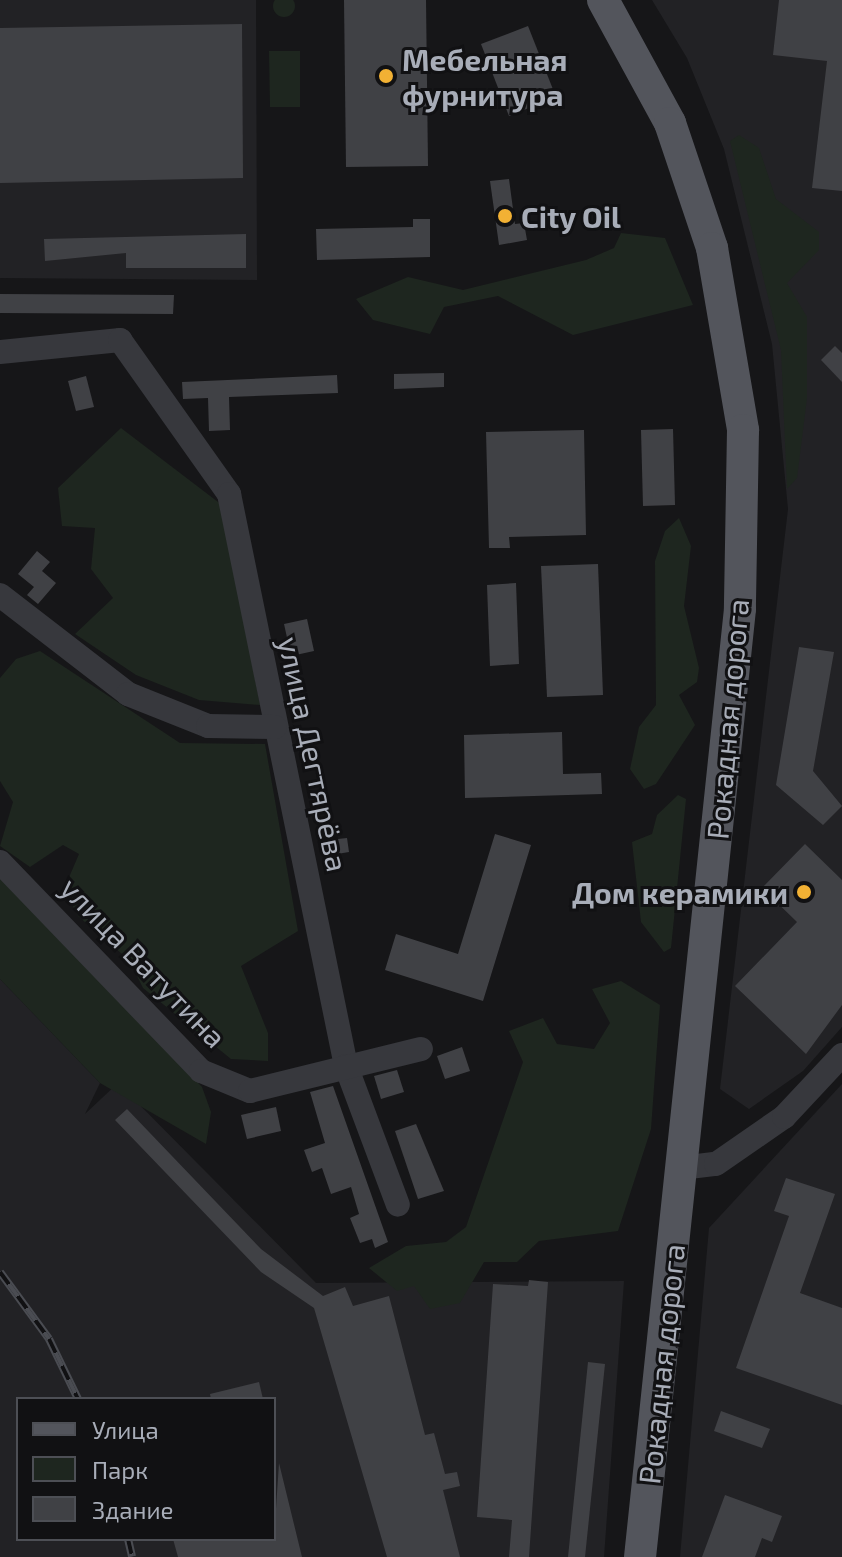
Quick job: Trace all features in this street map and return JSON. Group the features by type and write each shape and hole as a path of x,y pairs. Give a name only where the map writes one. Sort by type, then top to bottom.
{"main road":[{"name":"Рокадная дорога","path":"603,0 670,123 712,248 743,430 740,609 640,1557"}],"street":[{"name":"улица Дегтярёва","path":"0,352 120,340 229,494 346,1066 398,1205"},
{"path":"0,595 128,694 208,726 275,727"},
{"name":"улица Ватутина","path":"0,862 201,1071 250,1091 421,1049"},
{"path":"681,1168 716,1164 784,1117 842,1055"}],"shaded area":[{"path":"0,0 256,0 257,280 0,278"},
{"path":"652,0 842,0 842,1027 803,1071 749,1109 720,1089 788,509 772,344 724,149 687,58"},
{"path":"0,979 100,1083 85,1114 118,1083 316,1283 624,1281 604,1557 0,1557"},
{"path":"842,1084 842,1557 680,1557 709,1228"}],"green space":[{"path":"276,-1 292,-1 292,14 284,17 276,14 273,6"},
{"path":"269,51 300,51 300,107 270,107"},
{"path":"739,135 759,148 776,199 819,232 819,250 787,283 807,317 807,398 797,478 787,489 781,350 730,141"},
{"path":"621,233 665,238 693,305 573,335 498,296 444,307 430,334 373,320 356,299 408,277 463,290 586,260 614,248"},
{"path":"121,428 222,505 260,705 199,700 136,675 75,634 113,598 91,569 95,528 62,526 58,488"},
{"path":"679,518 691,546 684,606 699,668 697,682 679,695 695,725 656,784 644,789 630,769 639,727 656,705 655,561 665,531"},
{"path":"40,651 180,743 265,744 298,931 241,966 268,1033 268,1061 231,1059 143,988 129,960 78,916 64,889 79,854 63,845 30,867 0,846 13,802 0,781 0,678 16,659"},
{"path":"678,795 686,799 671,948 664,952 641,922 632,842 652,834 657,815"},
{"path":"0,876 202,1087 211,1112 206,1144 100,1083 0,979"},
{"path":"621,981 660,1005 651,1129 618,1231 539,1241 517,1262 484,1262 460,1303 430,1309 414,1286 397,1291 369,1268 406,1246 446,1242 466,1227 523,1062 509,1031 543,1018 557,1044 594,1049 610,1023 592,989"}],"building":[{"name":"Мебельная фурнитура","path":"344,0 426,0 428,166 346,167"},
{"path":"779,0 842,0 842,191 812,188 827,61 773,55"},
{"path":"242,24 243,178 0,183 0,28"},
{"path":"528,26 556,97 509,116 481,44"},
{"path":"509,179 515,224 524,223 527,240 499,245 490,181"},
{"path":"413,219 430,219 430,257 317,260 316,229 413,227"},
{"path":"246,234 246,268 126,268 126,253 45,261 44,239"},
{"path":"0,294 174,295 173,314 0,313"},
{"path":"835,346 842,353 842,382 821,360"},
{"path":"444,373 444,387 394,389 394,374"},
{"path":"337,375 338,393 229,397 230,430 209,431 208,398 183,399 182,382"},
{"path":"86,376 94,407 76,411 68,381"},
{"path":"673,429 675,505 643,506 641,430"},
{"path":"584,430 586,535 509,537 510,548 489,548 486,432"},
{"path":"37,551 50,562 42,571 56,583 38,604 27,595 34,587 18,574"},
{"path":"598,564 603,695 547,697 541,566"},
{"path":"516,583 519,664 490,666 487,585"},
{"path":"307,619 314,651 291,656 284,624"},
{"path":"799,647 834,652 813,771 842,806 823,825 776,785"},
{"path":"562,732 563,774 601,773 602,794 465,798 464,735"},
{"path":"495,834 531,845 483,1001 385,970 396,934 458,954"},
{"path":"347,838 349,852 331,855 329,840"},
{"path":"805,844 842,880 842,1005 806,1054 735,986 797,922 762,888"},
{"path":"462,1047 470,1071 445,1079 437,1056"},
{"path":"397,1070 404,1092 381,1099 374,1076"},
{"path":"333,1086 388,1242 375,1248 372,1239 360,1243 350,1218 359,1214 351,1187 331,1194 322,1168 312,1172 304,1150 325,1143 310,1092"},
{"path":"276,1107 281,1131 247,1139 241,1115"},
{"path":"127,1109 261,1249 323,1296 345,1287 353,1306 389,1296 425,1435 434,1433 445,1474 457,1472 460,1486 443,1490 460,1557 387,1557 314,1308 261,1272 115,1120"},
{"path":"416,1124 444,1191 418,1199 395,1131"},
{"path":"786,1178 835,1194 800,1293 842,1308 842,1405 736,1368 789,1216 774,1211"},
{"path":"529,1280 548,1282 529,1557 509,1557 512,1520 477,1517 493,1284 528,1286"},
{"path":"588,1362 605,1364 585,1557 568,1557"},
{"path":"259,1382 263,1397 211,1397 210,1394"},
{"path":"721,1411 770,1429 762,1448 714,1431"},
{"path":"279,1463 302,1557 178,1557 174,1541 276,1541"},
{"path":"725,1495 782,1516 772,1542 762,1538 755,1557 702,1557"}],"railway":[{"path":"0,1272 49,1339 77,1397"},
{"path":"128,1541 132,1557"}],"place":[{"name":"Мебельная фурнитура","path":"386,76"},
{"name":"City Oil","path":"505,216"},
{"name":"Дом керамики","path":"804,892"}]}
